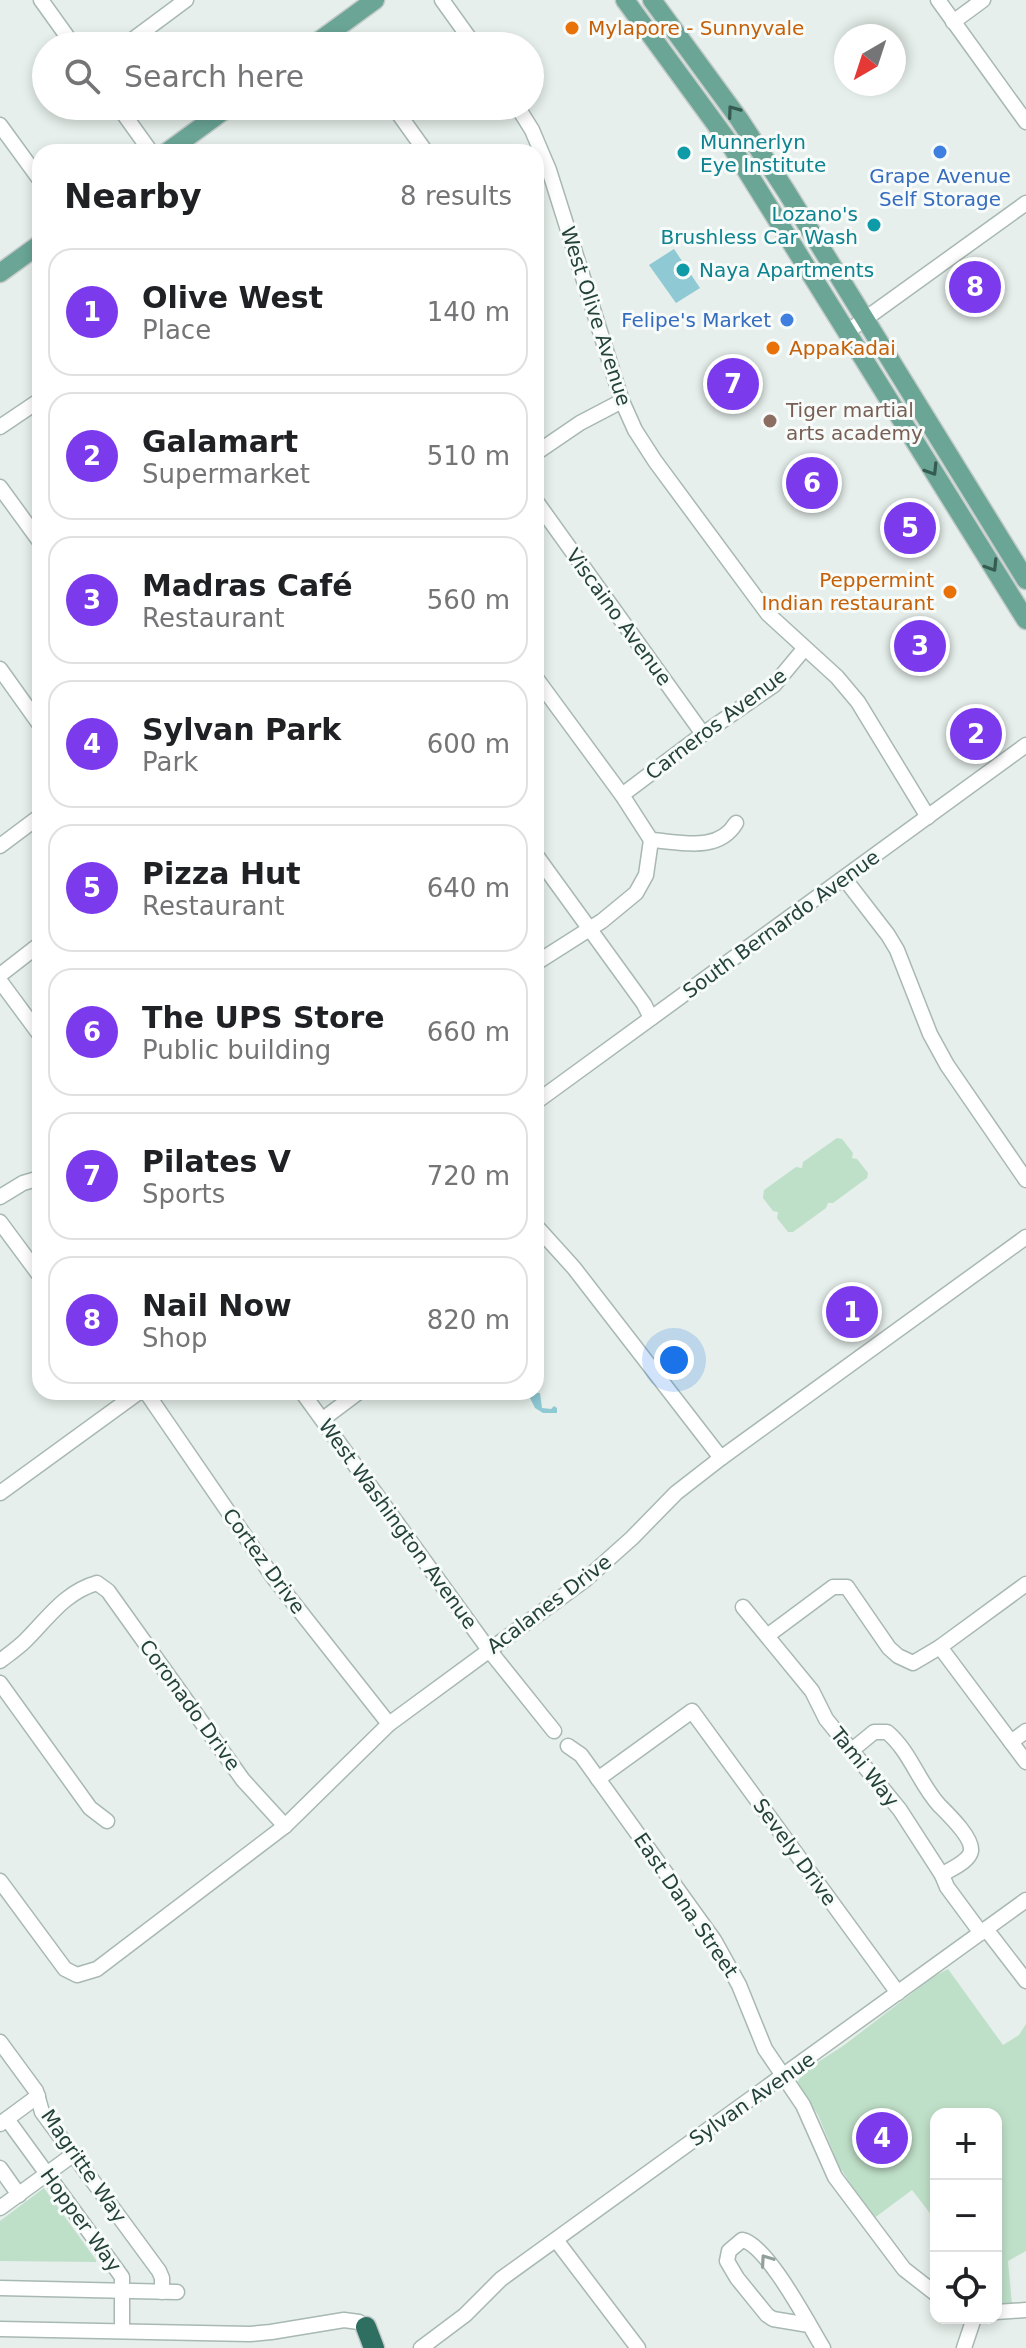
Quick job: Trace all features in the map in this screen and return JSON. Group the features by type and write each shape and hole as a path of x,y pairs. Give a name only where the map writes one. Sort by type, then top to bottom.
{"highway":[{"path":"366,2327 374,2348"}],"main road":[{"path":"331,32 375,0"},
{"path":"625,0 728,141 1026,620"},
{"path":"652,0 739,119 1026,580"},
{"path":"178,144 211,120"},
{"path":"0,273 32,250"}],"street":[{"path":"41,0 64,32"},
{"path":"143,32 186,0"},
{"path":"442,0 465,32"},
{"path":"938,0 1024,114"},
{"path":"953,22 983,0"},
{"path":"336,28 339,32"},
{"path":"128,120 145,144"},
{"path":"403,120 420,144"},
{"name":"West Olive Avenue","path":"526,120 538,144"},
{"path":"0,126 32,169"},
{"name":"West Olive Avenue","path":"544,158 622,401 648,451 768,614 837,677 858,702 928,817"},
{"path":"847,332 1026,203"},
{"path":"544,448 580,423 622,401"},
{"path":"0,427 32,405"},
{"path":"0,487 32,531"},
{"name":"Viscaino Avenue","path":"544,512 703,734"},
{"name":"Carneros Avenue","path":"622,795 774,685 804,649"},
{"path":"0,669 32,714"},
{"path":"544,689 651,840 646,875 636,893 621,907 544,958"},
{"name":"South Bernardo Avenue","path":"544,1096 1026,745"},
{"path":"0,846 32,822"},
{"path":"651,840 710,844 729,835 736,823"},
{"path":"544,866 651,1018"},
{"path":"844,878 897,950 930,1034 947,1065 1026,1180"},
{"path":"0,975 32,950"},
{"path":"0,981 32,1024"},
{"path":"0,1197 32,1180"},
{"path":"0,1222 32,1265"},
{"path":"544,1235 573,1266 721,1458"},
{"name":"Acalanes Drive","path":"0,1881 70,1973 77,1975 97,1969 285,1826 389,1724 585,1580 676,1493 1026,1237"},
{"path":"0,1493 128,1400"},
{"name":"Cortez Drive","path":"151,1400 273,1577 389,1724"},
{"name":"West Washington Avenue","path":"308,1400 489,1650 554,1731"},
{"path":"323,1419 348,1400"},
{"name":"Coronado Drive","path":"0,1661 25,1641 63,1601 84,1586 97,1583 108,1591 243,1780 285,1826"},
{"path":"767,1636 833,1587 847,1587 889,1648 913,1663 1026,1584"},
{"name":"Tami Way","path":"743,1607 812,1691 826,1719 900,1810 947,1887 1026,1981"},
{"path":"940,1647 1026,1762"},
{"path":"0,1683 90,1808 107,1821"},
{"name":"Sevely Drive","path":"598,1779 692,1711 898,1993"},
{"path":"1011,1742 1026,1731"},
{"path":"852,1750 874,1732 887,1732 937,1803 953,1819 971,1845 971,1851 968,1858 942,1875"},
{"name":"East Dana Street","path":"568,1746 581,1755 714,1940 739,1985 765,2049 803,2105 835,2177 904,2269 930,2289"},
{"name":"Sylvan Avenue","path":"421,2348 556,2240 1026,1900"},
{"name":"Magritte Way","path":"0,2042 38,2096 42,2112 159,2271 170,2292 124,2291"},
{"path":"4,2122 38,2096"},
{"name":"Hopper Way","path":"4,2122 121,2274 124,2291 122,2331"},
{"path":"0,2208 74,2154"},
{"path":"0,2168 19,2195"},
{"path":"556,2240 638,2348"},
{"path":"809,2325 773,2319 767,2315 737,2278 727,2261 729,2251 742,2240 750,2241 797,2301 823,2348"},
{"path":"0,2288 124,2291"},
{"name":"Sylvan Avenue","path":"407,2348 459,2307 479,2299"},
{"path":"1002,2312 1026,2310"},
{"path":"0,2329 250,2334 353,2320 366,2327 383,2348"},
{"path":"964,2348 972,2324"}],"green space":[{"path":"837,1138 842,1139 853,1153 852,1158 857,1159 868,1173 867,1178 833,1203 828,1203 826,1208 793,1232 788,1232 777,1218 778,1212 773,1211 763,1198 764,1190 796,1167 802,1168 803,1162"},
{"path":"948,1969 1003,2045 1019,2035 1026,2024 1026,2251 1008,2261 1012,2305 1002,2305 1002,2108 930,2108 930,2213 912,2190 873,2219 839,2166 818,2115 797,2083 804,2071 843,2046 933,1977"},
{"path":"44,2188 96,2262 0,2261 0,2221"}],"water":[{"path":"674,249 700,288 676,303 649,265"},
{"path":"531,1400 541,1400 542,1408 551,1409 554,1406 557,1413 543,1413 535,1408"}],"place":[{"name":"Mylapore - Sunnyvale","path":"572,28"},
{"name":"Grape Avenue Self Storage","path":"940,152"},
{"name":"Munnerlyn Eye Institute","path":"684,153"},
{"name":"Lozano's Brushless Car Wash","path":"874,225"},
{"name":"Naya Apartments","path":"683,270"},
{"name":"Nail Now","path":"975,287"},
{"name":"Felipe's Market","path":"787,320"},
{"name":"AppaKadai","path":"773,348"},
{"name":"Pilates V","path":"733,384"},
{"name":"Tiger martial arts academy","path":"770,421"},
{"name":"The UPS Store","path":"812,483"},
{"name":"Pizza Hut","path":"910,528"},
{"name":"Peppermint Indian restaurant","path":"950,592"},
{"name":"Madras Café","path":"920,646"},
{"name":"Galamart","path":"976,734"},
{"name":"Olive West","path":"852,1312"},
{"name":"Sylvan Park","path":"882,2138"}]}
